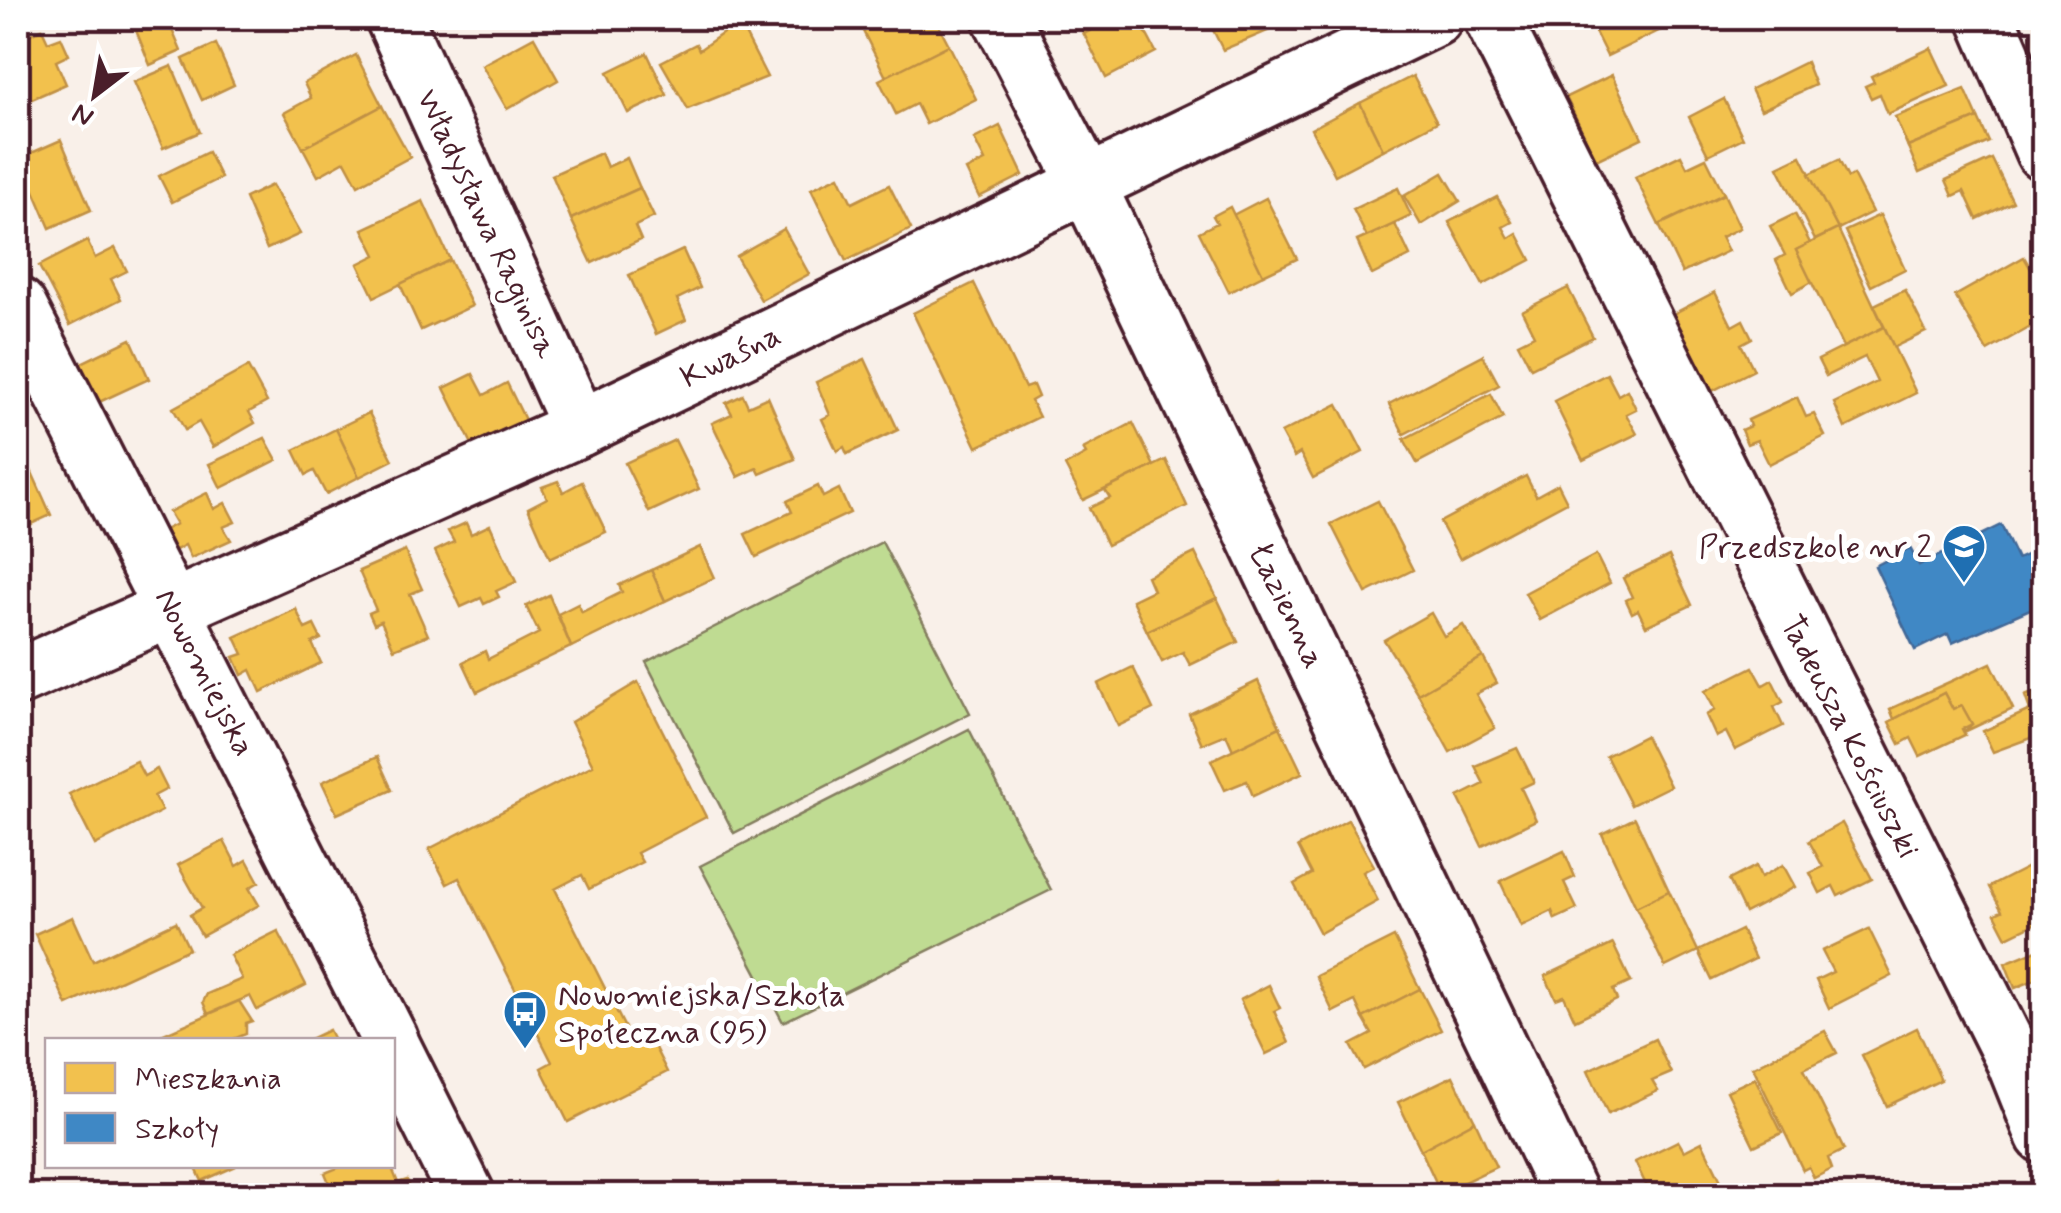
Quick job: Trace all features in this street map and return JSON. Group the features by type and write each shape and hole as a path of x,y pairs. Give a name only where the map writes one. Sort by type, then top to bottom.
{"street":[{"name":"Władysława Raginisa","path":"394,18 580,428"},
{"name":"Łazienna","path":"1001,18 1086,182 1570,1196"},
{"name":"Kwaśna","path":"18,677 580,428 1434,18"},
{"name":"Tadeusza Kościuszki","path":"1492,18 2005,1042 2044,1135"},
{"path":"1986,18 2044,152"},
{"name":"Nowomiejska","path":"18,306 389,1038"},
{"name":"Nowomiejska","path":"395,1051 467,1196"}],"green space":[{"path":"882,542 970,713 734,833 646,662"},
{"path":"969,729 1051,890 783,1022 700,866"}],"building: Mieszkania":[{"path":"131,18 167,18 181,51 150,65"},
{"path":"281,18 314,18 287,30"},
{"path":"890,18 935,18 949,45 886,77 863,31"},
{"path":"1075,18 1115,18 1084,34"},
{"path":"1115,18 1138,18 1156,52 1106,78 1084,34"},
{"path":"1207,18 1298,18 1223,50"},
{"path":"1588,18 1674,18 1677,22 1607,56"},
{"path":"736,24 738,30 742,28 767,77 688,109 661,62 696,44 699,50"},
{"path":"42,29 48,42 61,37 69,55 56,61 66,84 18,105 18,39"},
{"path":"534,37 558,80 507,109 482,65"},
{"path":"216,44 234,85 202,100 183,59"},
{"path":"949,45 976,99 926,124 916,104 896,114 879,80"},
{"path":"1931,48 1949,86 1888,114 1880,94 1871,98 1865,86 1874,82 1871,76"},
{"path":"647,53 667,95 628,113 608,72"},
{"path":"356,55 382,106 303,148 284,113 311,98 304,83"},
{"path":"1806,62 1815,85 1761,110 1751,89"},
{"path":"172,66 200,132 163,148 134,82"},
{"path":"1612,75 1642,138 1596,160 1566,97"},
{"path":"1413,76 1437,122 1383,150 1360,103"},
{"path":"1965,89 1978,118 1908,147 1895,117"},
{"path":"1724,99 1743,138 1708,155 1689,117"},
{"path":"1360,103 1383,150 1335,175 1311,129"},
{"path":"382,106 410,157 358,185 345,161 318,176 303,148"},
{"path":"1978,118 1989,142 1919,173 1908,147"},
{"path":"1000,126 1023,175 979,197 966,170 985,161 974,139"},
{"path":"61,140 91,210 50,228 20,158"},
{"path":"208,152 221,178 172,202 159,176"},
{"path":"601,153 607,167 627,158 640,188 571,219 552,175"},
{"path":"1681,155 1687,167 1706,158 1724,194 1659,225 1635,177"},
{"path":"1801,156 1838,229 1815,240 1778,167"},
{"path":"1992,159 2013,202 1977,219 1964,191 1953,196 1946,180"},
{"path":"1839,160 1848,178 1853,175 1872,212 1838,229 1809,174"},
{"path":"1443,173 1460,201 1421,225 1404,196"},
{"path":"839,176 852,203 889,185 911,229 846,261 811,189"},
{"path":"272,185 300,234 267,249 245,198"},
{"path":"640,188 654,217 635,226 641,240 592,263 571,219"},
{"path":"1398,188 1411,216 1367,237 1353,209"},
{"path":"1724,194 1740,228 1721,237 1728,251 1682,273 1659,225"},
{"path":"1497,197 1512,222 1503,227 1509,238 1517,233 1531,260 1483,285 1449,222"},
{"path":"1266,198 1297,259 1263,275 1233,215"},
{"path":"423,201 450,260 374,297 358,264 376,255 363,229"},
{"path":"1230,207 1263,275 1229,292 1199,232 1217,223 1213,216"},
{"path":"1795,214 1810,243 1796,250 1812,282 1792,293 1776,260 1785,255 1770,226"},
{"path":"1880,215 1905,269 1871,286 1845,231"},
{"path":"1395,224 1410,256 1372,275 1357,241"},
{"path":"784,229 809,274 761,300 736,256"},
{"path":"1838,229 1884,327 1843,347 1796,250"},
{"path":"87,241 95,258 115,248 127,271 111,279 121,299 70,325 39,266"},
{"path":"683,250 700,288 677,299 686,320 656,334 629,275"},
{"path":"2024,257 2044,291 2044,319 1987,351 1955,296"},
{"path":"450,260 472,306 421,330 400,284"},
{"path":"974,283 1025,388 1033,385 1038,397 1031,401 1039,417 977,447 913,313"},
{"path":"1568,288 1593,337 1531,368 1518,343 1534,335 1522,311"},
{"path":"1905,290 1926,332 1894,347 1874,305"},
{"path":"1715,292 1732,326 1743,320 1752,338 1741,344 1754,370 1712,391 1673,314"},
{"path":"1884,327 1916,393 1845,428 1834,403 1877,382 1865,357 1826,376 1818,360"},
{"path":"131,339 149,379 97,403 79,364"},
{"path":"1483,355 1499,385 1404,434 1389,404"},
{"path":"865,359 898,430 847,454 844,447 837,451 822,419 830,415 816,382"},
{"path":"248,367 267,402 249,412 255,423 213,447 199,422 185,430 173,408"},
{"path":"473,374 484,395 507,383 526,422 474,448 444,388"},
{"path":"1607,374 1618,395 1627,390 1636,409 1626,414 1637,434 1583,460 1554,401"},
{"path":"1491,394 1503,418 1417,463 1404,439"},
{"path":"743,395 748,406 768,397 795,459 760,474 757,468 738,477 712,423 732,414 726,403"},
{"path":"1797,397 1806,417 1814,414 1825,436 1769,464 1757,440 1747,444 1741,430 1750,426 1748,420"},
{"path":"1338,404 1363,452 1313,478 1300,453 1294,457 1281,433"},
{"path":"369,413 393,460 359,477 336,429"},
{"path":"1133,423 1154,466 1083,500 1065,466 1086,454 1083,449"},
{"path":"336,429 359,477 326,494 314,471 306,475 294,450"},
{"path":"265,438 277,460 221,488 209,464"},
{"path":"675,440 699,489 649,512 625,463"},
{"path":"26,459 51,515 18,530 18,463"},
{"path":"1166,460 1187,506 1107,545 1089,508 1110,498 1105,490"},
{"path":"1526,476 1536,496 1558,484 1567,502 1460,559 1440,522"},
{"path":"558,481 563,492 582,482 606,532 550,558 528,508 547,498 542,487"},
{"path":"818,486 823,497 839,489 850,513 756,557 745,534 792,512 787,501"},
{"path":"207,493 214,509 225,503 235,522 223,527 231,540 191,558 185,545 174,551 164,530 176,524 169,512"},
{"path":"1378,501 1413,570 1366,593 1331,524"},
{"path":"466,523 471,534 490,525 516,582 496,591 499,597 484,604 481,598 461,607 435,551 454,542 448,531"},
{"path":"700,547 714,578 665,601 651,570"},
{"path":"405,551 422,589 410,594 428,635 394,649 381,621 374,624 369,613 376,610 359,571"},
{"path":"1195,553 1217,598 1147,631 1132,600 1153,590 1147,576"},
{"path":"1596,555 1610,583 1540,620 1525,593"},
{"path":"1669,556 1692,605 1646,626 1638,610 1632,613 1626,600 1632,597 1623,578"},
{"path":"651,570 665,601 571,647 558,614 578,604 582,612 622,592 619,585"},
{"path":"549,595 571,647 477,692 463,662 485,651 488,659 539,633 526,606"},
{"path":"1217,598 1238,642 1190,665 1183,652 1162,662 1147,631"},
{"path":"296,609 305,629 314,625 321,639 312,643 321,663 261,692 251,670 242,675 234,657 243,654 235,637"},
{"path":"1431,613 1444,636 1463,625 1483,657 1418,694 1384,640"},
{"path":"1483,657 1497,683 1476,694 1495,728 1450,752 1418,694"},
{"path":"1991,663 2013,709 1964,732 1972,724 1962,706 1953,710 1944,693 1894,719 1890,709"},
{"path":"1133,667 1153,709 1118,726 1098,684"},
{"path":"1753,667 1763,685 1772,680 1783,702 1774,707 1783,726 1735,750 1726,732 1716,737 1706,715 1715,710 1705,691"},
{"path":"1258,681 1280,727 1233,750 1226,734 1202,744 1189,714"},
{"path":"638,682 706,817 637,853 642,862 589,889 582,875 555,889 625,1028 616,1034 623,1048 649,1036 667,1072 568,1122 541,1068 552,1062 459,878 447,884 429,849 593,765 571,722"},
{"path":"2044,688 2044,733 1993,752 1983,731 2030,710 2025,696"},
{"path":"1944,693 1953,710 1962,706 1972,724 1962,729 1965,735 1920,756 1911,738 1900,744 1889,722"},
{"path":"1280,727 1302,773 1253,796 1247,781 1225,790 1211,760"},
{"path":"1645,736 1670,786 1631,805 1606,756"},
{"path":"1517,748 1534,782 1521,788 1536,820 1482,846 1458,797 1484,784 1475,766"},
{"path":"377,757 392,790 337,814 322,782"},
{"path":"136,761 144,776 157,769 167,789 154,796 162,811 95,845 69,794"},
{"path":"1635,818 1669,891 1636,907 1602,834"},
{"path":"1348,820 1374,866 1363,872 1378,901 1320,933 1294,884 1312,874 1298,847"},
{"path":"1842,823 1872,879 1838,896 1833,886 1820,893 1810,873 1823,867 1809,841"},
{"path":"224,841 237,866 247,860 259,882 249,888 259,905 202,936 190,915 202,908 178,865"},
{"path":"1564,851 1575,877 1564,882 1577,909 1555,919 1552,911 1521,926 1500,881"},
{"path":"2044,859 2044,919 2007,937 1995,914 2002,911 1989,887"},
{"path":"1783,865 1795,887 1745,913 1729,880 1756,866 1761,877"},
{"path":"1669,891 1698,951 1665,967 1636,907"},
{"path":"73,917 93,961 176,922 189,949 67,1005 35,934"},
{"path":"1869,929 1892,976 1829,1008 1816,980 1833,972 1822,951"},
{"path":"1741,930 1755,959 1712,980 1698,951"},
{"path":"278,931 306,985 257,1010 250,996 208,1014 203,1002 207,994 242,979 230,955"},
{"path":"1394,937 1420,989 1363,1018 1355,1001 1333,1012 1316,976"},
{"path":"1613,944 1631,982 1613,990 1617,1000 1575,1020 1564,996 1556,999 1545,976"},
{"path":"2044,947 2044,976 2015,988 2005,963"},
{"path":"1269,985 1280,1008 1274,1011 1289,1043 1266,1054 1240,1000"},
{"path":"1420,989 1441,1030 1364,1069 1351,1045 1372,1034 1363,1018"},
{"path":"239,1001 252,1021 246,1023 246,1034 236,1038 155,1038"},
{"path":"1917,1028 1941,1080 1887,1106 1862,1055"},
{"path":"329,1030 333,1038 312,1038"},
{"path":"1825,1031 1837,1053 1804,1069 1844,1150 1828,1158 1832,1169 1814,1178 1809,1167 1803,1170 1753,1067"},
{"path":"1655,1039 1671,1073 1652,1081 1658,1091 1608,1114 1588,1070"},
{"path":"1453,1076 1475,1121 1421,1150 1398,1102"},
{"path":"1755,1078 1782,1133 1754,1146 1727,1091"},
{"path":"1475,1121 1496,1167 1441,1193 1421,1150"},
{"path":"1678,1141 1684,1151 1702,1142 1721,1181 1693,1196 1641,1196 1648,1189 1635,1162"},
{"path":"196,1168 231,1168 202,1181"},
{"path":"337,1168 392,1168 398,1183 407,1180 413,1194 361,1196 356,1183 333,1192 325,1173"},
{"path":"1276,1181 1283,1196 1244,1196"}],"building: Szkoły":[{"name":"Przedszkole nr 2","path":"2001,525 2017,559 2044,547 2044,603 1952,643 1948,634 1915,650 1875,566 1910,548 1919,565"}],"place":[{"name":"Przedszkole nr 2","path":"1964,584"},
{"name":"Nowomiejska/Szkoła Społeczna (95)","path":"525,1050"}]}
